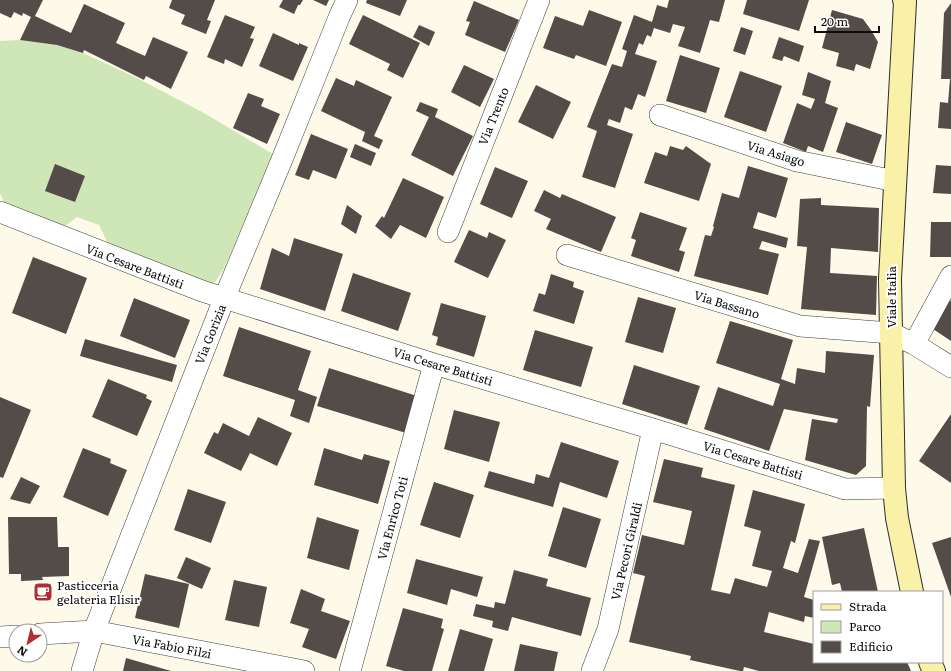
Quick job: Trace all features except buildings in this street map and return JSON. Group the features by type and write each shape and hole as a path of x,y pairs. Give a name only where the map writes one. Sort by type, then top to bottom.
{"main road":[{"name":"Viale Italia","path":"904,0 890,279 894,488 897,518 912,591"}],"street":[{"name":"Via Gorizia","path":"82,671 94,631 224,299 347,0"},
{"name":"Via Trento","path":"448,232 539,0"},
{"name":"Via Asiago","path":"660,115 797,161 895,181"},
{"name":"Via Cesare Battisti","path":"0,212 76,243 224,299 434,364 653,429 844,489 894,488"},
{"name":"Via Bassano","path":"567,255 800,326 891,333"},
{"path":"914,344 951,276"},
{"path":"891,333 914,344 951,367"},
{"name":"Via Enrico Toti","path":"350,671 434,364"},
{"name":"Via Pecori Giraldi","path":"592,671 608,629 653,429"},
{"name":"Via Fabio Filzi","path":"48,634 94,631 304,671"}],"green space":[{"path":"20,40 57,45 83,53 137,78 204,113 273,154 224,269 215,282 207,285 109,246 99,225 77,217 65,226 4,202 0,193 0,41"}],"place":[{"name":"Pasticceria gelateria Elisir","path":"43,592"}]}
